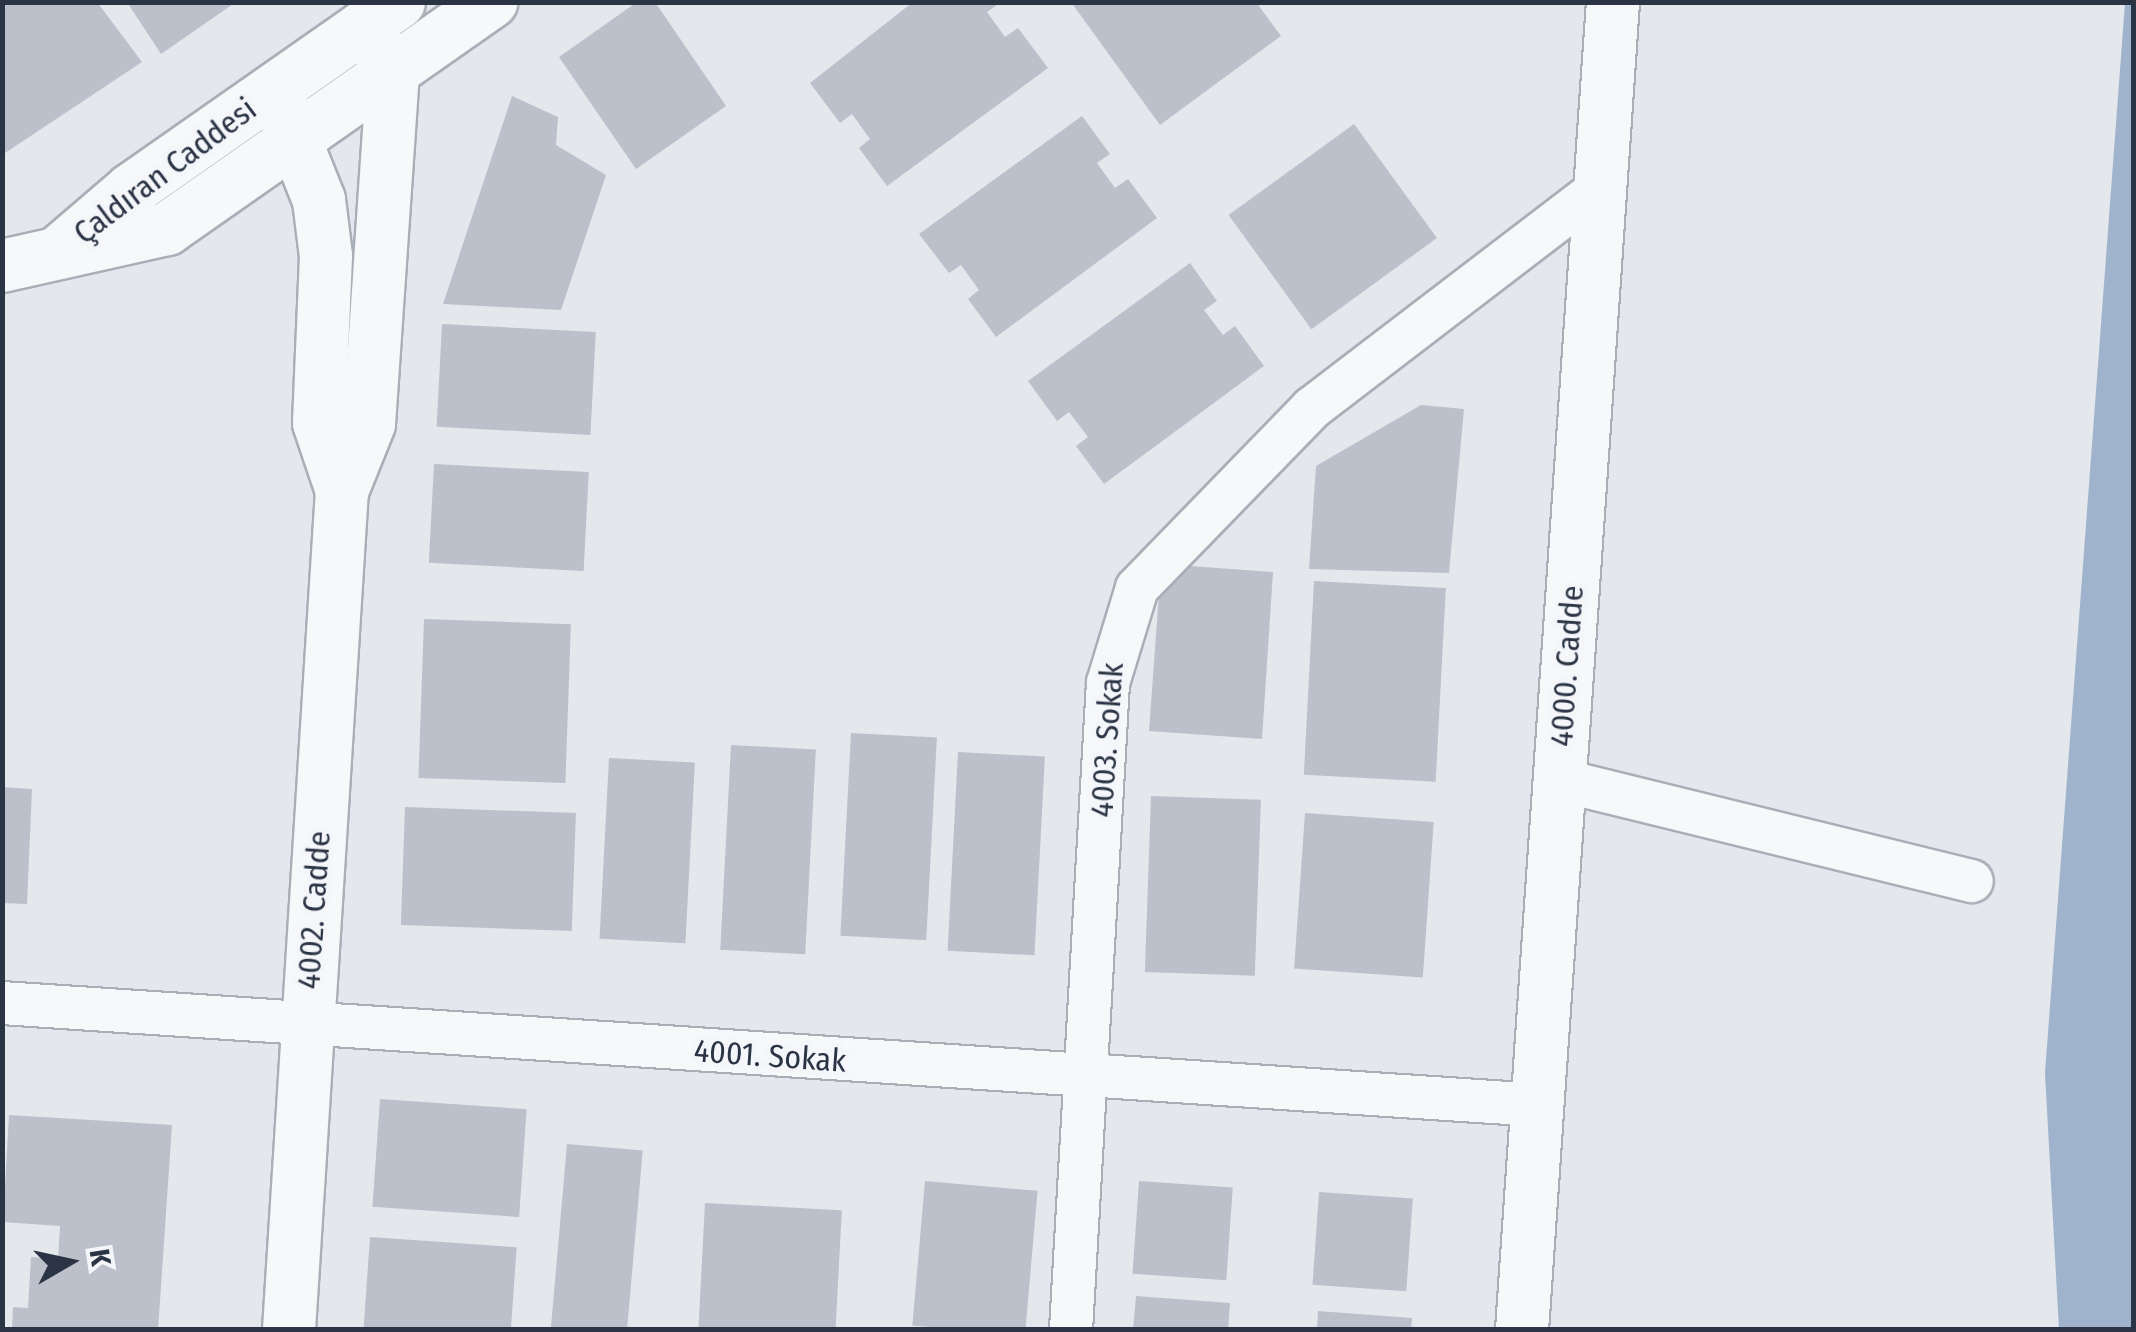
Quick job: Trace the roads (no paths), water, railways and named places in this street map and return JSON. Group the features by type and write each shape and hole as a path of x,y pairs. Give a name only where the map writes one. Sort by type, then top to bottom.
{"street":[{"path":"300,136 491,2"},
{"name":"4000. Cadde","path":"1522,1330 1613,2"},
{"path":"270,92 382,15 392,71"},
{"name":"4002. Cadde","path":"288,1330 342,491 369,424 392,71"},
{"name":"4002. Cadde","path":"270,92 300,136 326,256 319,424 342,491"},
{"name":"Çaldıran Caddesi","path":"60,252 270,92"},
{"name":"Çaldıran Caddesi","path":"2,266 168,229 300,136"},
{"name":"4003. Sokak","path":"1072,1330 1108,684 1136,588 1312,408 1600,188"},
{"path":"1560,780 1972,881"},
{"name":"4001. Sokak","path":"2,1003 1537,1105"}],"water":[{"path":"2125,3 2134,3 2133,1329 2059,1330 2045,1073"}]}
